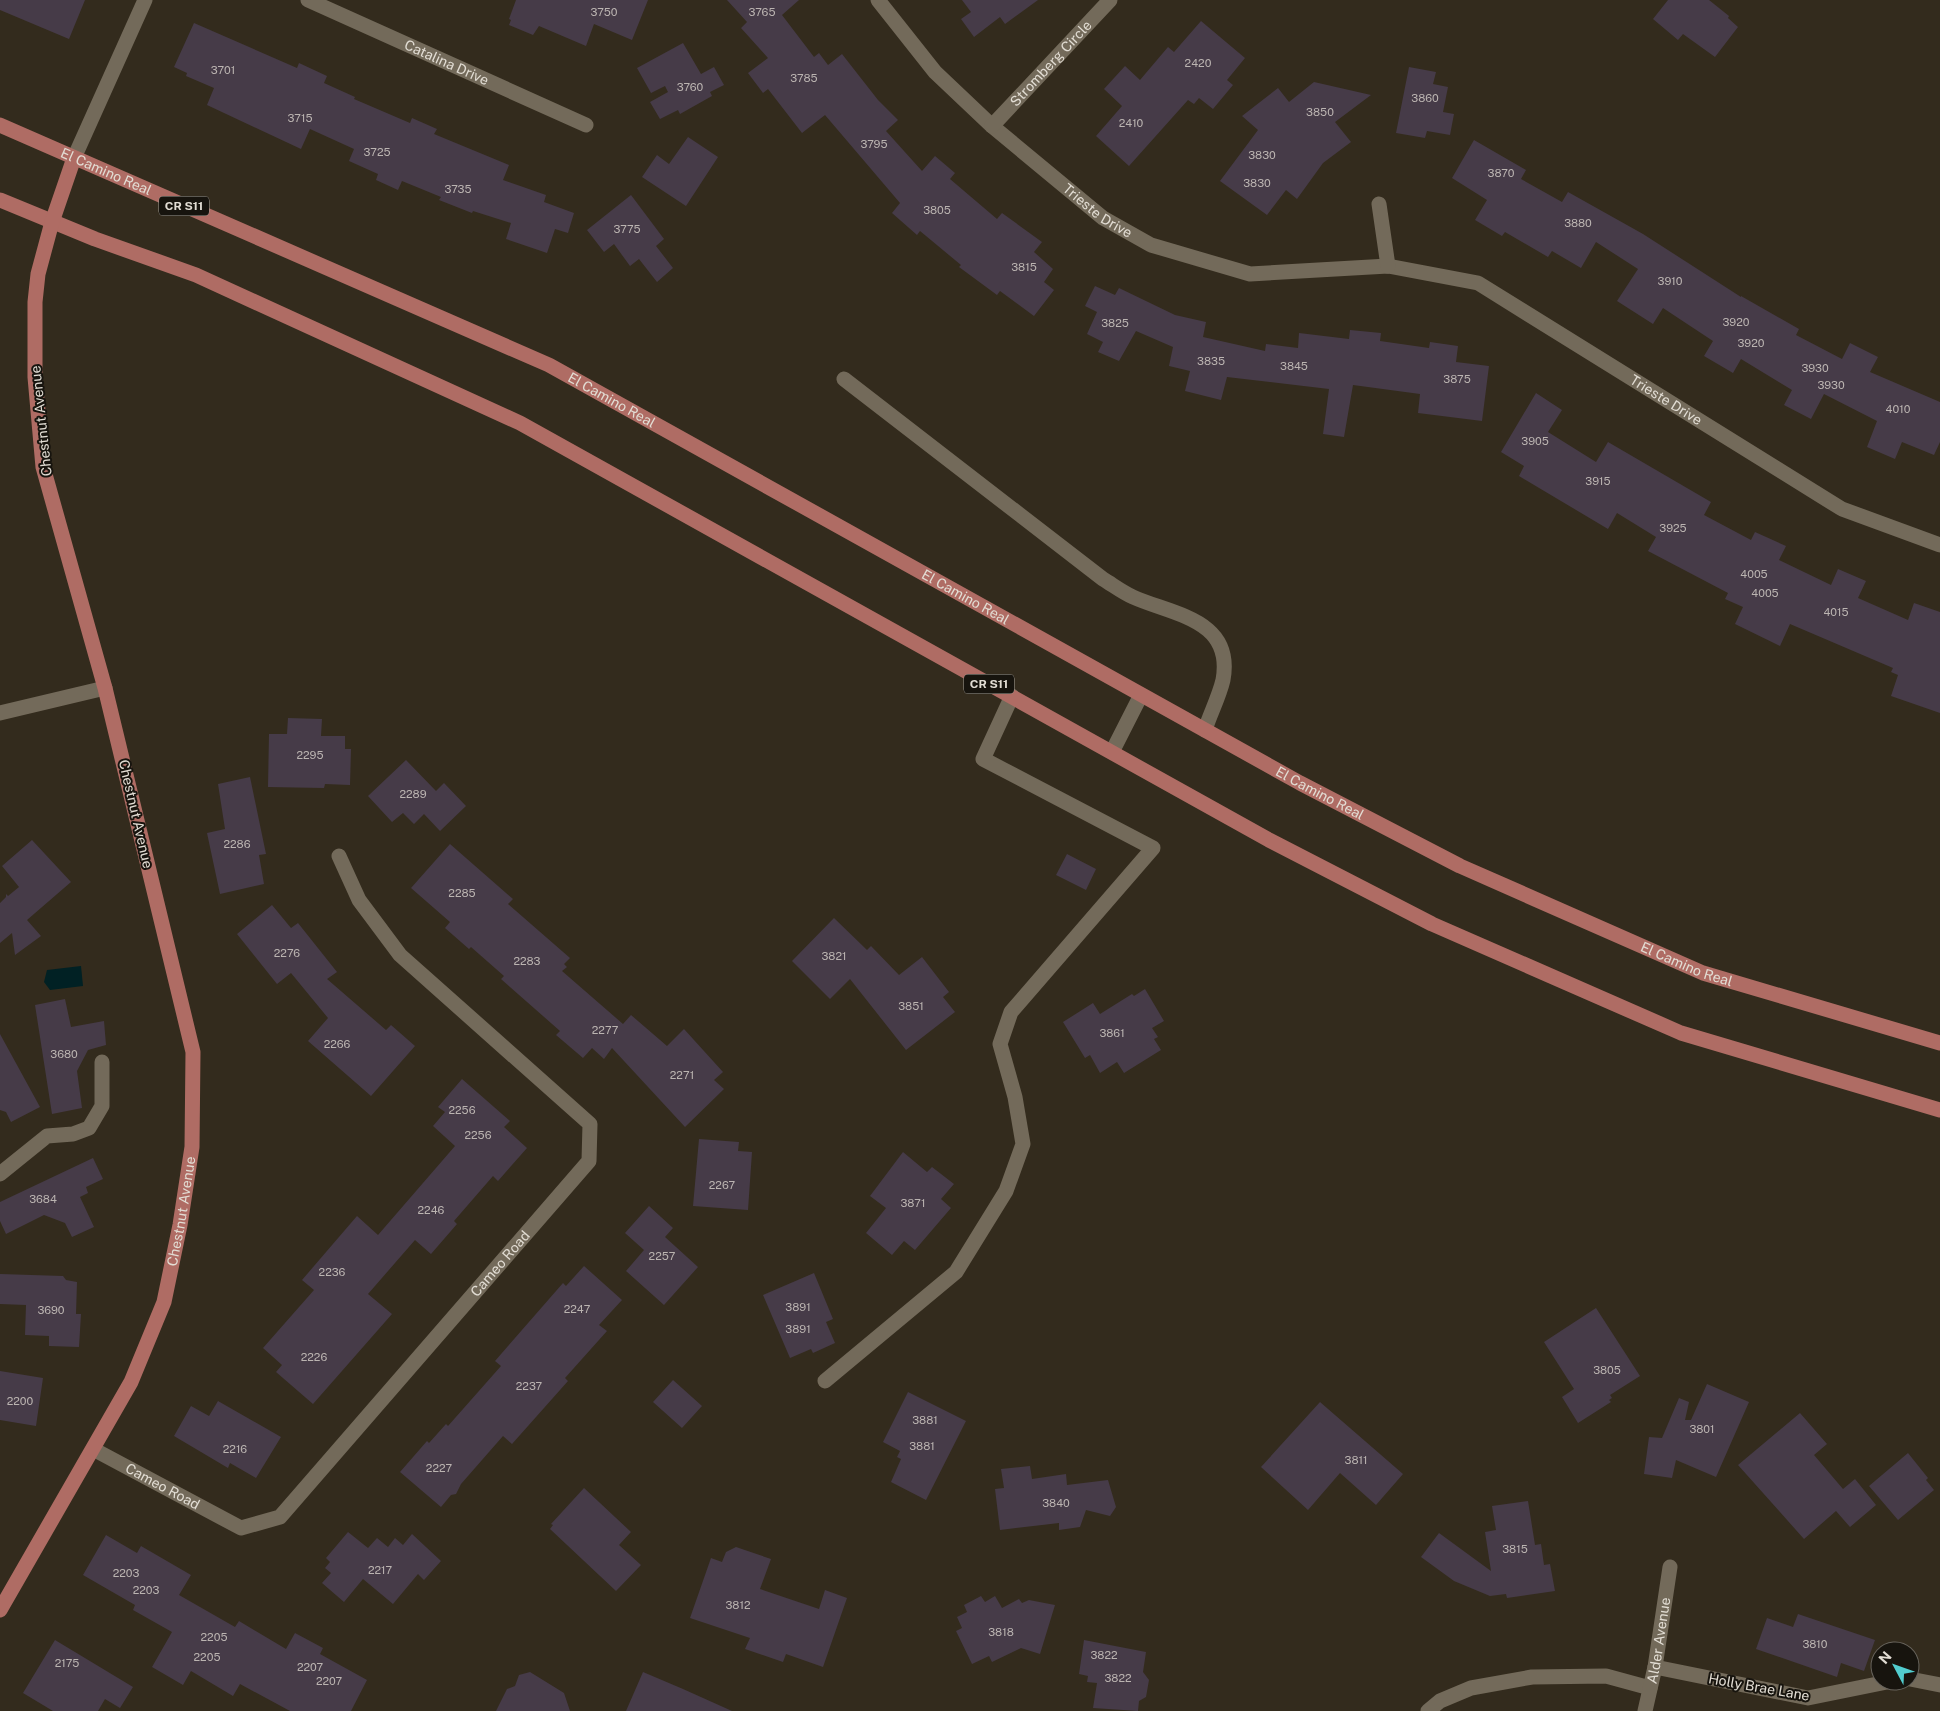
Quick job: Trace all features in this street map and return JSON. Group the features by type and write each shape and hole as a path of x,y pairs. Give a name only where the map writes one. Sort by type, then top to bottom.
{"main road":[{"name":"El Camino Real","path":"0,125 548,365 1300,783 1460,866 1703,973 1940,1043"},
{"name":"Chestnut Avenue","path":"0,1610 131,1382 164,1302 180,1225 192,1147 193,1052 106,688 43,467 35,377 35,302 38,274 52,222 74,158"},
{"name":"CR S11","path":"0,200 52,222 196,275 520,423 1270,840 1432,924 1681,1033 1940,1110"}],"street":[{"name":"Chestnut Avenue","path":"74,158 145,0"},
{"name":"Catalina Drive","path":"308,0 586,125"},
{"name":"Trieste Drive","path":"878,0 935,72 992,126 1103,218 1151,245 1250,274 1388,266 1478,284 1842,509 1940,545"},
{"name":"Stromberg Circle","path":"992,126 1110,0"},
{"path":"1379,204 1388,266"},
{"path":"844,379 1103,579 1132,596 1199,621 1216,637 1223,659 1223,679 1205,730"},
{"path":"0,713 106,688"},
{"path":"1112,752 1141,695"},
{"path":"824,1381 956,1272 1006,1191 1023,1144 1015,1097 1000,1044 1011,1012 1153,848 983,759 1012,696"},
{"name":"Cameo Road","path":"94,1449 241,1528 280,1517 590,1161 590,1124 400,955 359,900 339,856"},
{"path":"0,1174 47,1136 73,1134 89,1128 102,1106 102,1062"},
{"name":"Alder Avenue","path":"1645,1711 1655,1667 1670,1567"},
{"name":"Holly Brae Lane","path":"1655,1667 1808,1698 1870,1685"},
{"path":"1428,1711 1440,1701 1471,1688 1532,1677 1606,1676 1650,1688"},
{"path":"1920,1681 1940,1685"}],"water":[{"path":"81,966 83,986 50,990 44,982 47,970"}],"building":[{"path":"0,0 85,0 69,39 0,10"},
{"path":"516,0 648,0 632,40 594,24 586,46 539,26 533,35 509,25 511,20 509,19"},
{"path":"727,0 799,0 782,15 814,57 819,53 828,65 842,54 878,100 898,120 886,131 922,171 935,156 955,173 950,179 997,219 1002,213 1042,242 1034,252 1053,269 1044,282 1054,290 1034,316 1000,291 997,295 959,267 961,265 920,231 917,235 892,213 900,203 825,115 802,133 768,89 763,93 748,73 768,58 741,28 747,22"},
{"path":"962,0 1038,0 1005,24 1000,17 974,37 961,19 971,12"},
{"path":"1668,0 1709,0 1729,16 1728,18 1738,27 1715,57 1683,34 1678,40 1653,19"},
{"path":"1201,21 1245,58 1227,80 1233,85 1213,109 1199,98 1194,104 1188,100 1129,166 1096,136 1122,106 1104,89 1125,66 1140,80 1168,47 1174,52"},
{"path":"194,23 297,68 299,63 327,76 324,83 355,97 354,99 410,123 412,118 437,129 434,134 509,165 503,180 546,195 544,202 574,213 568,233 555,229 547,253 506,239 511,223 473,211 472,213 439,200 441,197 402,181 398,190 376,180 378,174 349,161 354,149 310,129 301,149 207,105 214,88 186,76 187,73 174,67"},
{"path":"683,43 701,74 714,67 724,85 710,92 712,96 680,114 678,110 660,119 650,102 668,92 665,86 651,93 637,68"},
{"path":"1409,67 1436,72 1433,84 1448,87 1443,112 1454,114 1450,135 1427,131 1425,138 1396,133"},
{"path":"1314,82 1371,95 1335,122 1351,142 1323,163 1297,199 1286,190 1267,215 1220,181 1258,130 1242,116 1278,88 1289,102"},
{"path":"688,137 718,157 686,206 642,177 657,155 669,164"},
{"path":"1474,140 1526,170 1521,179 1562,202 1568,192 1643,234 1741,297 1799,329 1796,335 1842,359 1850,343 1878,357 1870,372 1940,402 1940,442 1934,455 1902,442 1895,459 1867,447 1877,421 1824,394 1811,419 1784,405 1792,390 1741,359 1733,373 1704,356 1713,341 1663,308 1653,324 1617,301 1638,269 1596,242 1581,268 1552,251 1548,257 1505,232 1502,236 1475,220 1487,200 1452,178"},
{"path":"631,195 664,239 656,246 673,268 657,282 639,259 630,266 614,244 604,252 587,230"},
{"path":"1095,286 1115,295 1119,288 1175,315 1206,322 1203,337 1265,351 1266,344 1298,348 1299,333 1349,339 1350,330 1381,333 1380,341 1429,348 1430,342 1458,346 1456,362 1489,366 1482,421 1418,413 1420,394 1353,385 1344,437 1323,434 1329,389 1227,377 1221,400 1185,391 1190,371 1169,366 1173,347 1136,331 1119,361 1098,352 1103,342 1087,334 1097,312 1085,306"},
{"path":"1536,393 1562,410 1548,432 1596,462 1608,442 1711,502 1704,515 1751,540 1755,532 1786,546 1779,560 1831,585 1838,569 1866,581 1858,598 1908,620 1914,603 1940,612 1940,713 1891,696 1898,675 1891,672 1893,668 1790,624 1780,646 1735,624 1743,607 1725,599 1728,593 1648,551 1656,537 1617,513 1608,529 1519,476 1524,466 1501,452"},
{"path":"288,718 322,719 321,736 345,736 345,749 351,749 350,785 325,784 324,788 268,787 269,734 287,734"},
{"path":"406,760 436,791 444,783 466,806 440,831 424,814 414,824 403,813 392,822 368,796"},
{"path":"250,777 266,854 259,855 264,884 220,894 207,833 225,829 218,784"},
{"path":"32,840 71,882 27,920 41,936 15,955 12,933 0,943 0,903 6,897 6,894 8,896 19,887 2,866"},
{"path":"450,844 513,899 508,904 570,958 564,964 567,967 562,971 623,1024 631,1015 667,1046 684,1029 723,1072 714,1080 724,1089 685,1127 612,1048 604,1059 592,1048 583,1058 556,1035 560,1031 501,979 504,976 471,947 469,949 445,928 450,922 411,888"},
{"path":"1067,854 1096,869 1086,890 1056,875"},
{"path":"272,905 291,928 298,923 337,972 327,979 386,1030 391,1025 415,1046 371,1096 308,1041 328,1018 291,973 277,984 237,934"},
{"path":"834,918 867,950 871,946 899,975 922,957 949,992 943,997 955,1012 906,1050 850,979 830,999 792,961"},
{"path":"1145,989 1164,1021 1152,1028 1158,1037 1154,1039 1161,1050 1124,1073 1117,1062 1100,1073 1090,1055 1085,1058 1063,1022 1093,1003 1100,1014 1132,994 1134,996"},
{"path":"65,999 71,1027 104,1021 106,1045 88,1050 77,1071 82,1108 52,1114 35,1005"},
{"path":"0,1034 40,1107 11,1122 6,1112 0,1110"},
{"path":"462,1079 510,1121 504,1127 527,1148 498,1181 493,1176 454,1221 457,1224 431,1254 415,1240 368,1294 392,1314 313,1404 276,1372 282,1365 263,1348 314,1290 302,1280 357,1216 378,1235 455,1146 433,1126 445,1112 438,1107"},
{"path":"699,1139 739,1142 738,1151 752,1152 748,1210 693,1206"},
{"path":"903,1152 927,1172 932,1167 954,1184 941,1199 951,1208 915,1250 904,1241 892,1255 866,1233 886,1208 870,1196"},
{"path":"93,1158 103,1179 86,1187 88,1193 80,1197 94,1227 72,1237 65,1223 44,1215 6,1234 0,1221 0,1202"},
{"path":"649,1206 673,1228 665,1237 698,1267 664,1305 626,1271 644,1250 625,1233"},
{"path":"584,1266 622,1300 599,1325 607,1331 565,1378 568,1381 512,1444 503,1436 461,1484 456,1494 451,1495 441,1507 400,1472 427,1441 429,1443 446,1424 448,1426 501,1366 495,1361 563,1283 566,1286"},
{"path":"814,1273 833,1319 826,1322 835,1343 813,1353 811,1349 790,1358 763,1295"},
{"path":"0,1274 63,1276 66,1280 77,1282 76,1314 81,1314 79,1347 49,1346 49,1336 25,1335 26,1305 0,1304"},
{"path":"1596,1308 1640,1376 1610,1395 1612,1398 1609,1400 1611,1402 1578,1423 1562,1397 1574,1389 1544,1342"},
{"path":"0,1371 43,1378 36,1426 0,1420"},
{"path":"673,1380 702,1406 682,1428 653,1402"},
{"path":"1707,1384 1749,1402 1716,1477 1676,1460 1672,1478 1644,1474 1649,1437 1662,1438 1679,1398 1689,1402 1685,1420 1691,1420"},
{"path":"908,1392 966,1421 926,1500 891,1482 901,1459 897,1457 900,1451 883,1442"},
{"path":"218,1401 281,1437 256,1478 230,1463 228,1468 174,1436 191,1406 209,1416"},
{"path":"1320,1402 1403,1474 1376,1505 1340,1473 1308,1510 1261,1467"},
{"path":"1800,1413 1827,1444 1814,1455 1843,1489 1855,1479 1876,1505 1850,1527 1836,1511 1804,1539 1738,1465"},
{"path":"1908,1453 1928,1478 1926,1480 1934,1490 1898,1520 1869,1486"},
{"path":"1030,1466 1032,1479 1066,1474 1067,1485 1108,1480 1116,1507 1110,1516 1086,1510 1080,1527 1059,1530 1059,1523 1000,1530 995,1489 1004,1488 1001,1469"},
{"path":"584,1488 631,1532 619,1545 641,1565 616,1591 550,1529 553,1525 551,1524"},
{"path":"1528,1501 1535,1545 1541,1544 1544,1565 1550,1564 1555,1591 1507,1598 1506,1594 1490,1596 1454,1581 1421,1557 1439,1533 1491,1571 1485,1532 1496,1530 1492,1506"},
{"path":"348,1532 368,1548 377,1538 388,1547 395,1538 403,1545 412,1534 441,1561 424,1580 418,1574 393,1604 363,1579 344,1602 322,1583 331,1573 325,1568 330,1562 326,1558"},
{"path":"106,1535 137,1553 141,1546 191,1575 179,1595 235,1627 239,1621 286,1649 295,1633 323,1648 320,1654 367,1680 351,1711 290,1711 240,1684 233,1696 191,1671 183,1685 152,1667 172,1632 133,1610 135,1605 83,1575"},
{"path":"736,1547 771,1559 760,1589 819,1609 825,1590 847,1598 823,1667 786,1654 783,1662 745,1649 750,1638 690,1618 711,1558 722,1562 726,1552"},
{"path":"981,1596 985,1602 995,1596 1002,1608 1019,1599 1022,1603 1029,1600 1055,1605 1040,1654 1021,1648 992,1662 989,1656 972,1664 956,1631 962,1628 957,1617 967,1612 964,1605"},
{"path":"1798,1614 1875,1640 1870,1641 1870,1654 1864,1671 1841,1663 1837,1677 1756,1649 1767,1618 1793,1627"},
{"path":"55,1640 133,1687 120,1708 105,1699 98,1711 53,1711 23,1693"},
{"path":"1084,1640 1146,1652 1143,1672 1149,1680 1146,1697 1139,1701 1138,1711 1093,1708 1097,1683 1087,1682 1088,1676 1079,1674"},
{"path":"530,1672 564,1693 570,1711 496,1711 507,1689 515,1686 519,1675"},
{"path":"643,1672 683,1689 732,1711 626,1711"}]}
